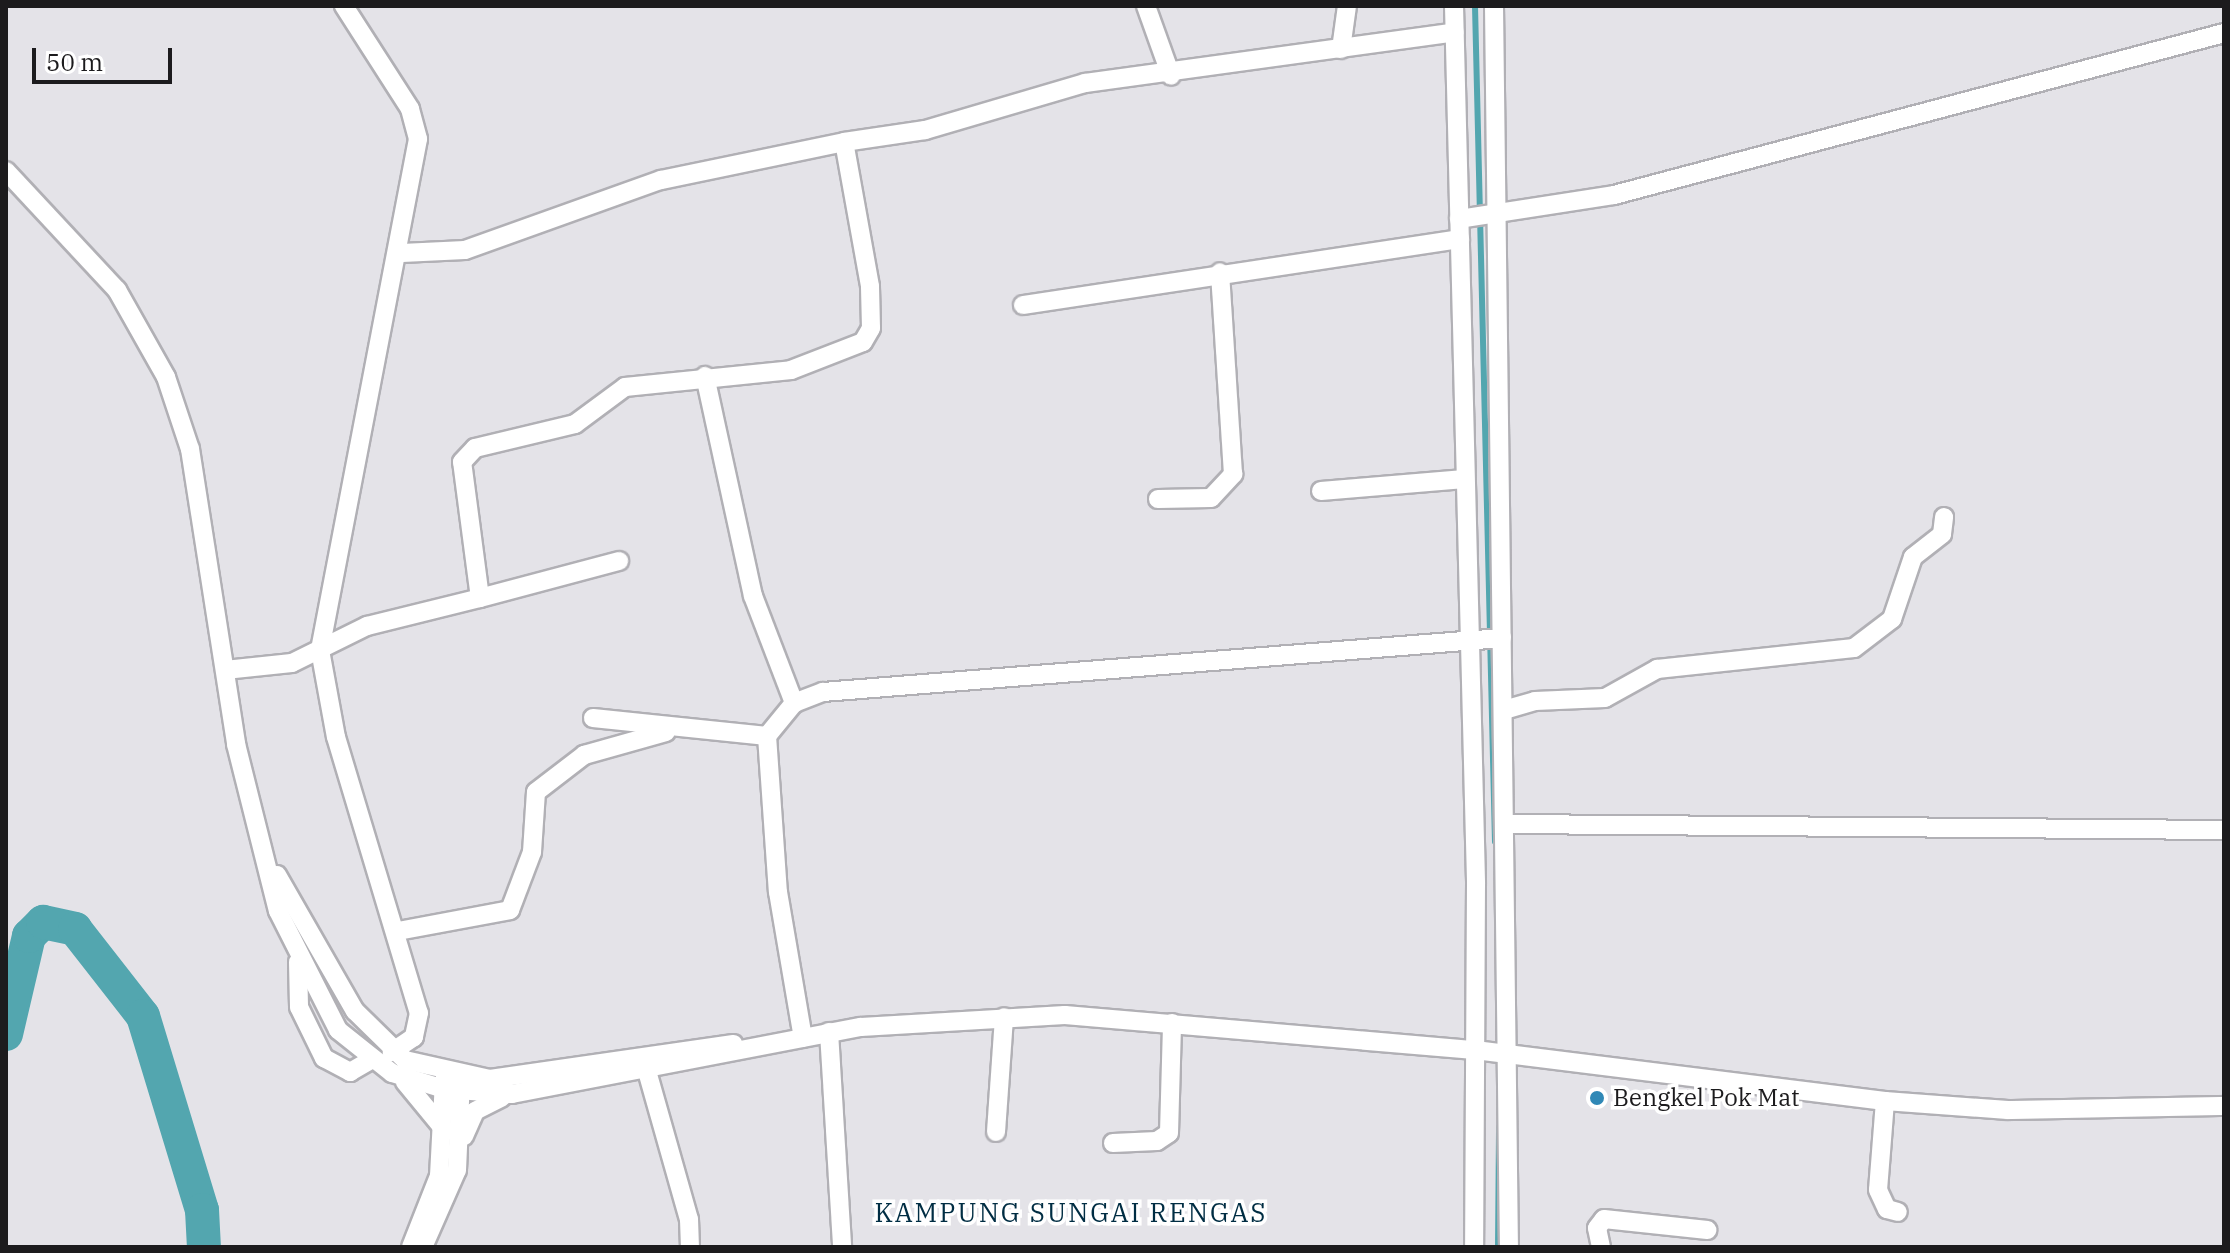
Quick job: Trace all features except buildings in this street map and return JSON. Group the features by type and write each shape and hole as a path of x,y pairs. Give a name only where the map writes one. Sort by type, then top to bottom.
{"street":[{"path":"344,6 410,109 418,139 402,253 334,552 320,650 340,752 381,900 398,931 421,1027 392,1052"},
{"path":"1146,6 1171,76"},
{"path":"1341,49 1347,6"},
{"path":"1454,6 1476,218 1485,640 1475,1050 1474,1247"},
{"path":"1494,6 1476,218 1460,239 1464,479 1485,640 1504,710 1512,1054 1509,1247"},
{"path":"402,253 465,250 661,180 844,142 925,130 1085,83 1171,76 1455,32"},
{"path":"1476,218 1629,192 2224,33"},
{"path":"480,598 466,454 575,424 625,387 705,376 791,370 863,342 871,328 870,286 844,142"},
{"path":"6,171 117,290 166,377 190,449 236,744 298,962 338,1030 369,1061 392,1073 422,1096 443,1129"},
{"path":"1023,305 1220,272 1460,239"},
{"path":"1158,499 1211,498 1233,474 1220,272"},
{"path":"705,376 753,596 794,703"},
{"path":"1321,491 1464,479"},
{"path":"1504,710 1535,701 1605,698 1657,669 1854,648 1892,619 1913,557 1942,534 1944,517"},
{"path":"225,670 292,663 389,619 619,561"},
{"path":"798,1039 778,892 767,736 794,703 823,692 976,674 1485,640"},
{"path":"593,718 767,736"},
{"path":"398,931 510,910 532,852 536,792 584,755 681,729"},
{"path":"1509,824 2224,830"},
{"path":"266,853 330,974 392,1052 452,1082 517,1077 798,1039"},
{"path":"298,962 299,1007 324,1058 350,1072 369,1061"},
{"path":"996,1132 1004,1017"},
{"path":"423,1247 453,1184 461,1146 475,1111 512,1094 647,1071 829,1032 1004,1017 1172,1023 1475,1050 1885,1101 2008,1110 2224,1106"},
{"path":"1113,1143 1169,1133 1172,1023"},
{"path":"829,1032 842,1247"},
{"path":"647,1071 689,1219 690,1247"},
{"path":"392,1073 512,1094"},
{"path":"411,1247 439,1176 443,1129 452,1082"},
{"path":"452,1082 461,1146"},
{"path":"1885,1101 1878,1190 1887,1209 1898,1212"},
{"path":"1601,1247 1597,1228 1604,1219 1707,1230"}],"waterway":[{"path":"1475,6 1495,842"},
{"path":"6,1034 29,936 43,922 75,929 143,1016 202,1210 204,1247"},
{"path":"1498,1247 1499,1127"}],"place":[{"name":"Bengkel Pok Mat","path":"1597,1098"}],"district":[{"name":"KAMPUNG SUNGAI RENGAS","path":"1071,1213"}]}
